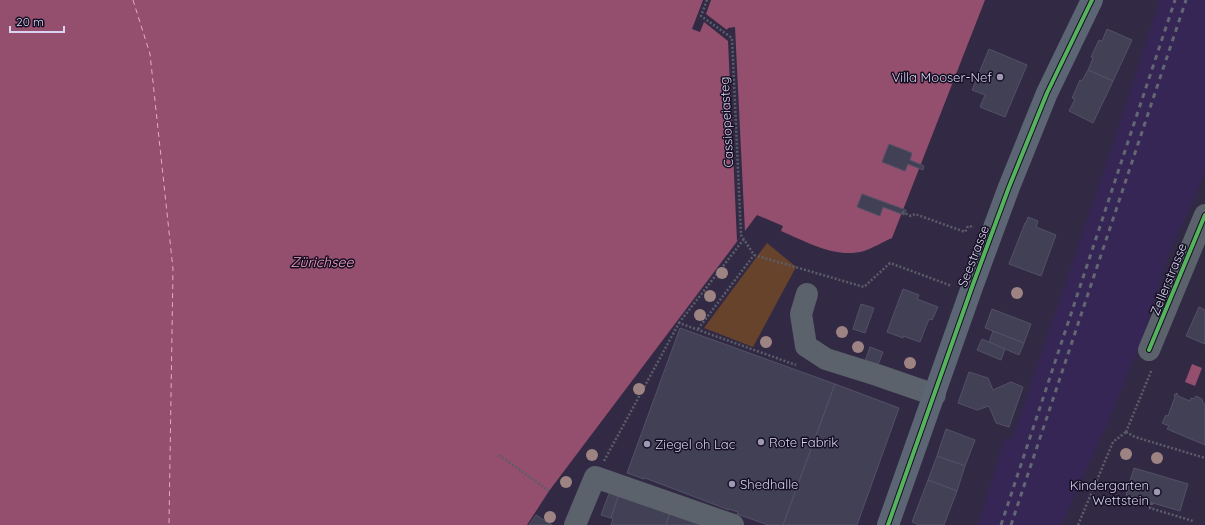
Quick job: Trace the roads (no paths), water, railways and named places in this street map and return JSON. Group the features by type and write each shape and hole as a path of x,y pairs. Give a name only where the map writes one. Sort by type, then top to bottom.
{"main road":[{"name":"Seestrasse","path":"888,525 970,292 1047,93 1092,0"}],"street":[{"name":"Zellerstrasse","path":"1149,350 1205,215"},
{"path":"807,294 801,314 806,346 826,359 877,374 935,394"},
{"path":"575,525 595,477 733,525"}],"water":[{"name":"Zürichsee","path":"0,0 985,0 892,238 864,251 843,253 822,248 781,231 783,226 757,215 549,491 527,525 0,525"},
{"path":"1192,364 1202,368 1195,386 1185,382"}],"railway":[{"path":"1001,525 1175,0"},
{"path":"1011,525 1186,0"}],"place":[{"name":"Villa Mooser-Nef","path":"1000,77"},
{"name":"Rote Fabrik","path":"761,442"},
{"name":"Ziegel oh Lac","path":"647,444"},
{"name":"Shedhalle","path":"732,484"},
{"name":"Kindergarten Wettstein","path":"1157,492"}]}
